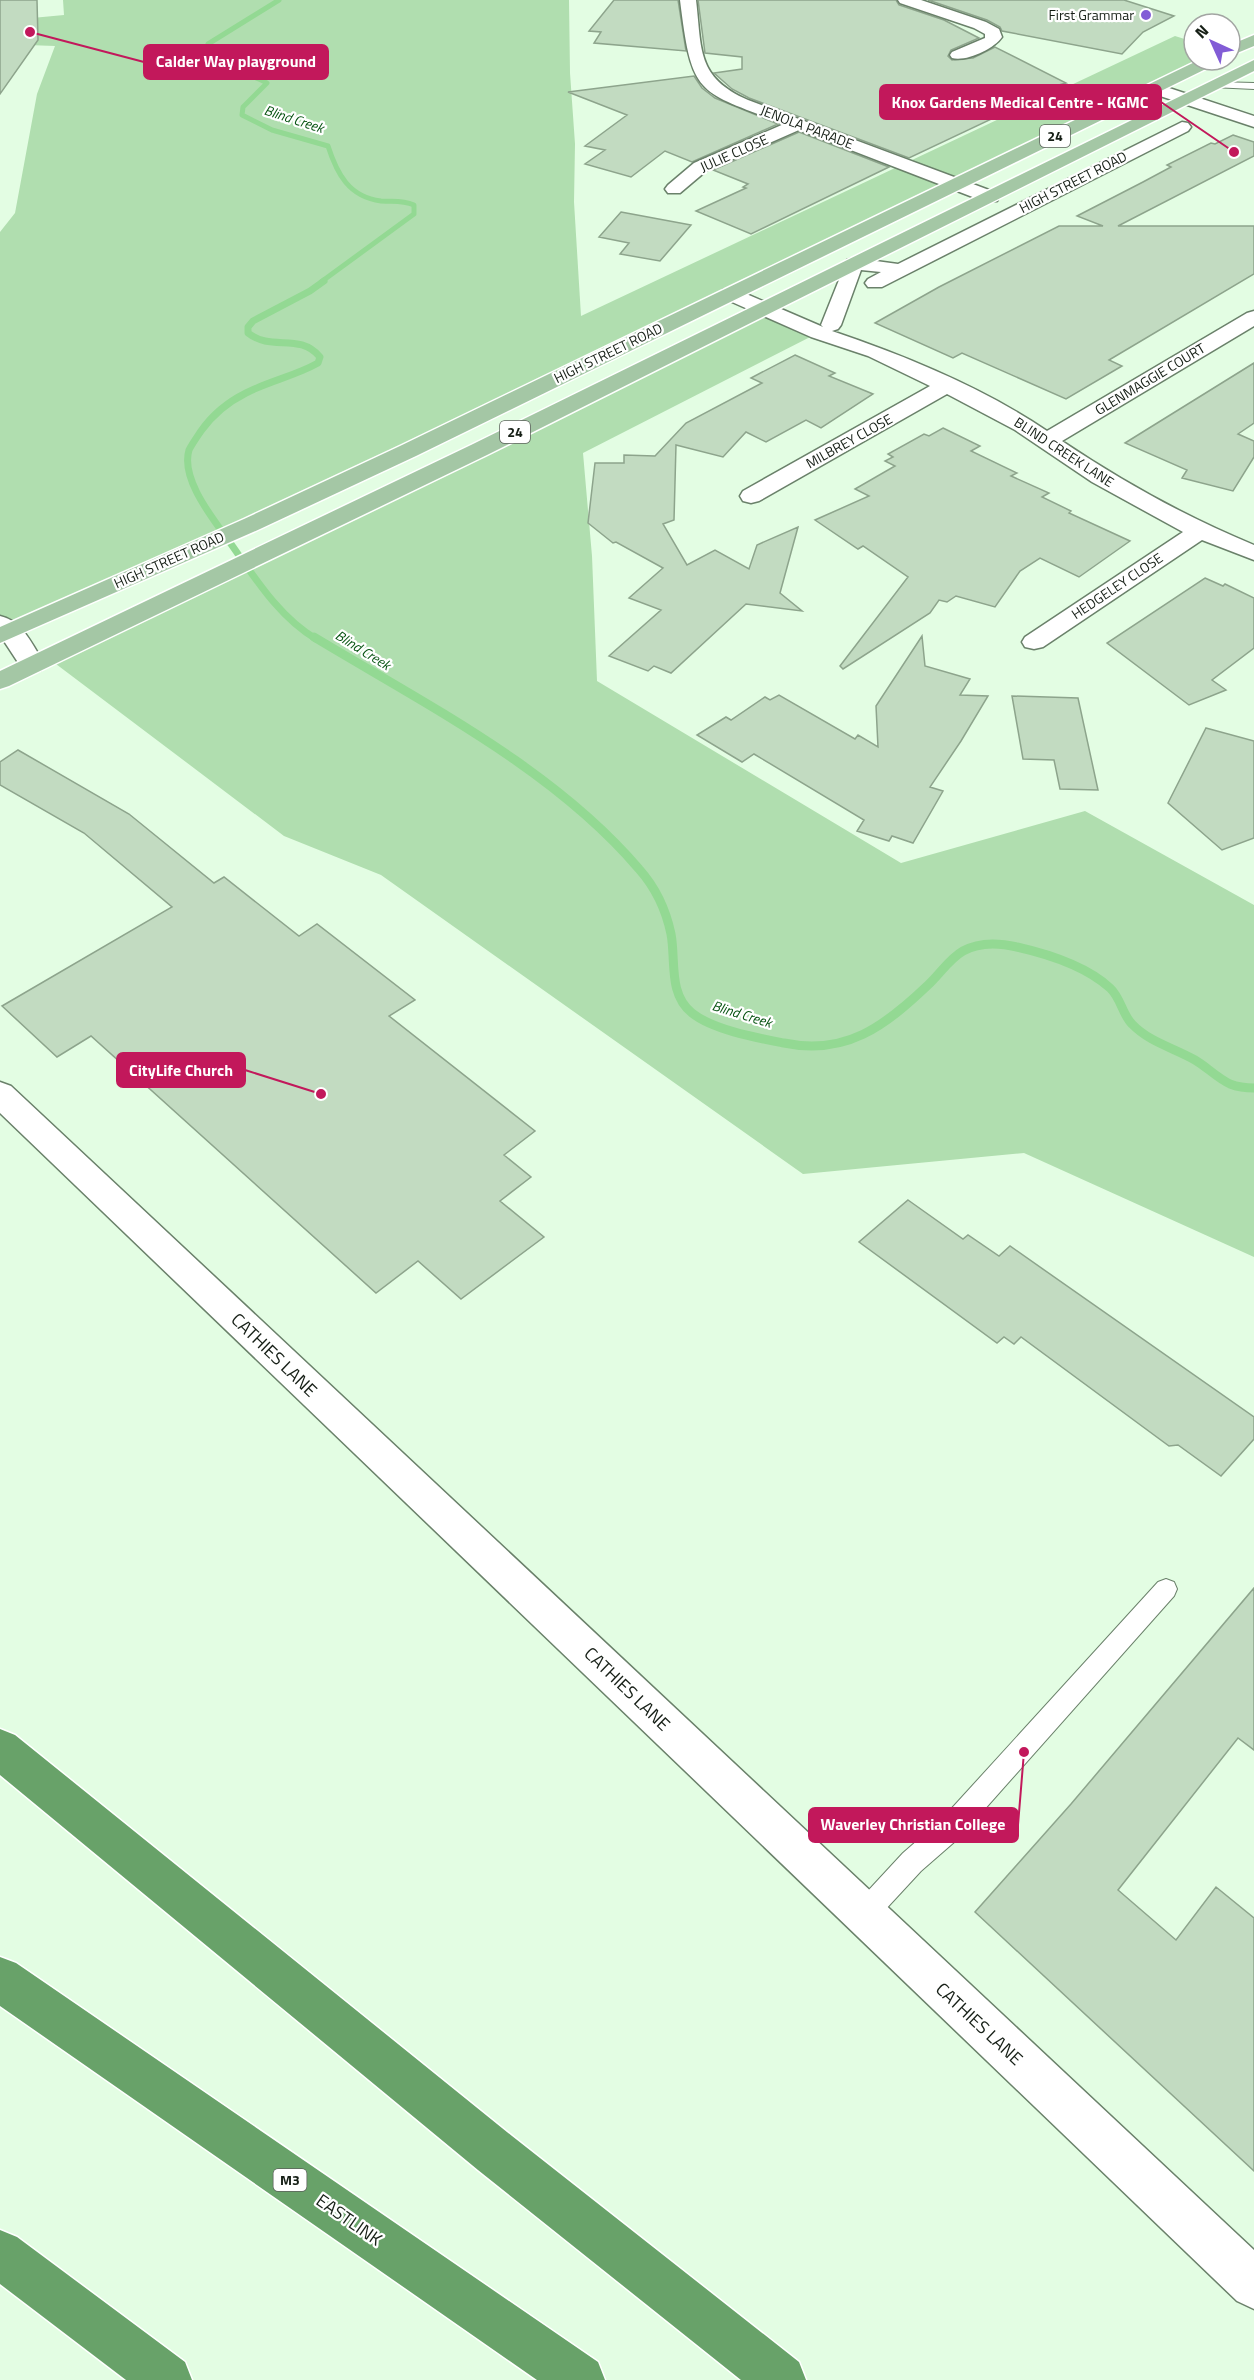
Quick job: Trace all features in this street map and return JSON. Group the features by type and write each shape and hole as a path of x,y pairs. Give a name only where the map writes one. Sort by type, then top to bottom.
{"highway":[{"path":"0,1749 495,2153 781,2380"},
{"name":"EASTLINK","path":"0,1979 580,2380"},
{"path":"0,2254 167,2380"}],"main road":[{"name":"HIGH STREET ROAD","path":"0,681 479,450 1254,65"},
{"name":"HIGH STREET ROAD","path":"4,630 252,524 1187,72"}],"street":[{"name":"JENOLA PARADE","path":"688,0 698,62 705,79 730,97 990,197"},
{"path":"906,0 980,25 993,32 994,37 991,41 957,58"},
{"path":"1154,88 1254,122"},
{"name":"JULIE CLOSE","path":"674,189 700,167 799,124"},
{"path":"1137,124 1147,144"},
{"name":"HIGH STREET ROAD","path":"875,283 1182,127"},
{"path":"831,325 854,264 903,268"},
{"name":"BLIND CREEK LANE","path":"738,290 772,305 831,325 874,352"},
{"name":"BLIND CREEK LANE","path":"772,305 818,333 874,352 998,410 1129,494 1200,531 1254,553"},
{"name":"GLENMAGGIE COURT","path":"1046,441 1254,317"},
{"name":"MILBREY CLOSE","path":"751,496 947,385"},
{"name":"HEDGELEY CLOSE","path":"1034,642 1200,531"},
{"path":"4,630 32,665"},
{"path":"0,655 32,665"},
{"name":"CATHIES LANE","path":"0,1094 1254,2284"}],"lane":[{"name":"HIGH STREET ROAD","path":"1216,85 1254,86"},
{"path":"863,1915 912,1862 951,1828 1166,1589"}],"green space":[{"path":"63,0 569,0 570,73 575,144 574,202 581,316 1175,36 1182,38 1182,72 1187,72 956,184 11,631 0,623 0,232 15,213 37,94 55,46 0,44 0,21 64,15"},
{"path":"764,309 818,333 583,453 592,556 597,681 901,863 1085,811 1254,905 1254,1257 1024,1153 803,1174 381,875 284,836 48,658"}],"building":[{"path":"0,0 37,0 38,40 0,94"},
{"path":"614,0 678,0 686,51 594,43 601,32 589,31"},
{"path":"698,0 896,0 899,5 944,20 979,38 951,50 948,56 952,60 973,58 995,47 1066,83 993,103 1000,115 909,158 749,98 732,89 714,73 742,69 742,57 705,53"},
{"path":"928,0 1124,0 1174,16 1143,32 1122,54 1002,31 1000,27 987,20"},
{"path":"694,76 702,88 715,98 778,124 692,162 665,151 631,177 585,164 605,150 585,146 627,115 568,92"},
{"path":"799,132 889,167 751,234 696,211 746,188 743,187 748,184 713,170"},
{"path":"1233,135 1254,142 1254,156 1118,226 1254,226 1254,274 1109,360 1122,366 1066,399 962,353 953,358 875,323 939,287 1059,226 1103,226 1077,216 1171,167 1167,165 1211,143 1215,144"},
{"path":"621,212 691,225 660,261 620,254 629,243 599,237"},
{"path":"795,355 835,373 829,376 873,394 821,428 806,420 766,442 746,432 723,457 676,445 674,520 663,524 687,565 715,550 749,569 757,545 798,527 780,593 802,611 746,604 671,673 654,666 648,671 609,656 661,610 629,598 663,568 616,542 613,543 588,523 595,463 624,463 624,455 655,456 686,423 762,383 751,378"},
{"path":"1254,363 1254,423 1238,434 1254,441 1254,457 1233,491 1182,478 1187,470 1125,443"},
{"path":"943,428 980,446 971,451 1017,473 1011,476 1049,493 1042,497 1071,511 1069,513 1130,541 1079,577 1040,558 1020,571 995,607 956,596 947,602 939,600 930,613 843,669 840,666 908,577 863,546 858,549 815,520 869,496 855,489 895,466 885,461 893,457 888,454 924,434 929,436"},
{"path":"1205,578 1223,586 1225,584 1254,598 1254,648 1212,680 1226,690 1189,705 1107,643"},
{"path":"922,636 925,666 970,679 960,695 988,696 930,787 943,791 913,843 892,836 889,841 857,831 864,820 754,754 742,762 697,735 726,717 731,720 765,697 770,700 779,695 855,739 858,735 878,747 876,706"},
{"path":"1012,696 1078,698 1098,790 1060,789 1054,760 1023,759"},
{"path":"1206,728 1254,741 1254,838 1222,850 1168,803"},
{"path":"18,750 129,814 214,883 224,877 299,936 317,924 415,1000 389,1016 535,1131 504,1155 531,1177 500,1201 544,1237 461,1299 418,1261 376,1293 91,1036 57,1057 2,1006 172,907 84,833 0,785 0,762"},
{"path":"908,1200 963,1239 968,1235 999,1256 1010,1246 1254,1417 1254,1439 1221,1476 1178,1445 1169,1446 1021,1337 1014,1344 1004,1337 997,1343 859,1242"},
{"path":"1254,1588 1254,1750 1238,1738 1118,1890 1176,1940 1216,1887 1254,1918 1254,2171 975,1912 1071,1804"}],"waterway":[{"name":"Blind Creek","path":"279,0 208,44 204,53 217,65 267,83 243,107 242,115 272,130 328,146 340,175 360,195 370,199 414,205 414,214 321,282"},
{"name":"Blind Creek","path":"316,639 290,620 279,608 216,524 194,487 188,462 189,450 201,431 227,404 255,389 318,363 320,357 303,345 266,341 248,333 248,327 253,321 310,291 324,281"},
{"name":"Blind Creek","path":"314,637 443,713 528,769 605,833 639,869 655,891 671,934 674,976 679,996 684,1005 701,1019 723,1029 784,1043 806,1046 845,1041 880,1025 896,1013 963,951 983,945 1004,945 1054,957 1090,973 1114,992 1129,1020 1146,1036 1195,1060 1230,1084 1254,1088"}],"place":[{"name":"First Grammar","path":"1146,15"},
{"name":"Calder Way playground","path":"30,32"},
{"name":"Knox Gardens Medical Centre - KGMC","path":"1234,152"},
{"name":"CityLife Church","path":"321,1094"},
{"name":"Waverley Christian College","path":"1024,1752"}]}
